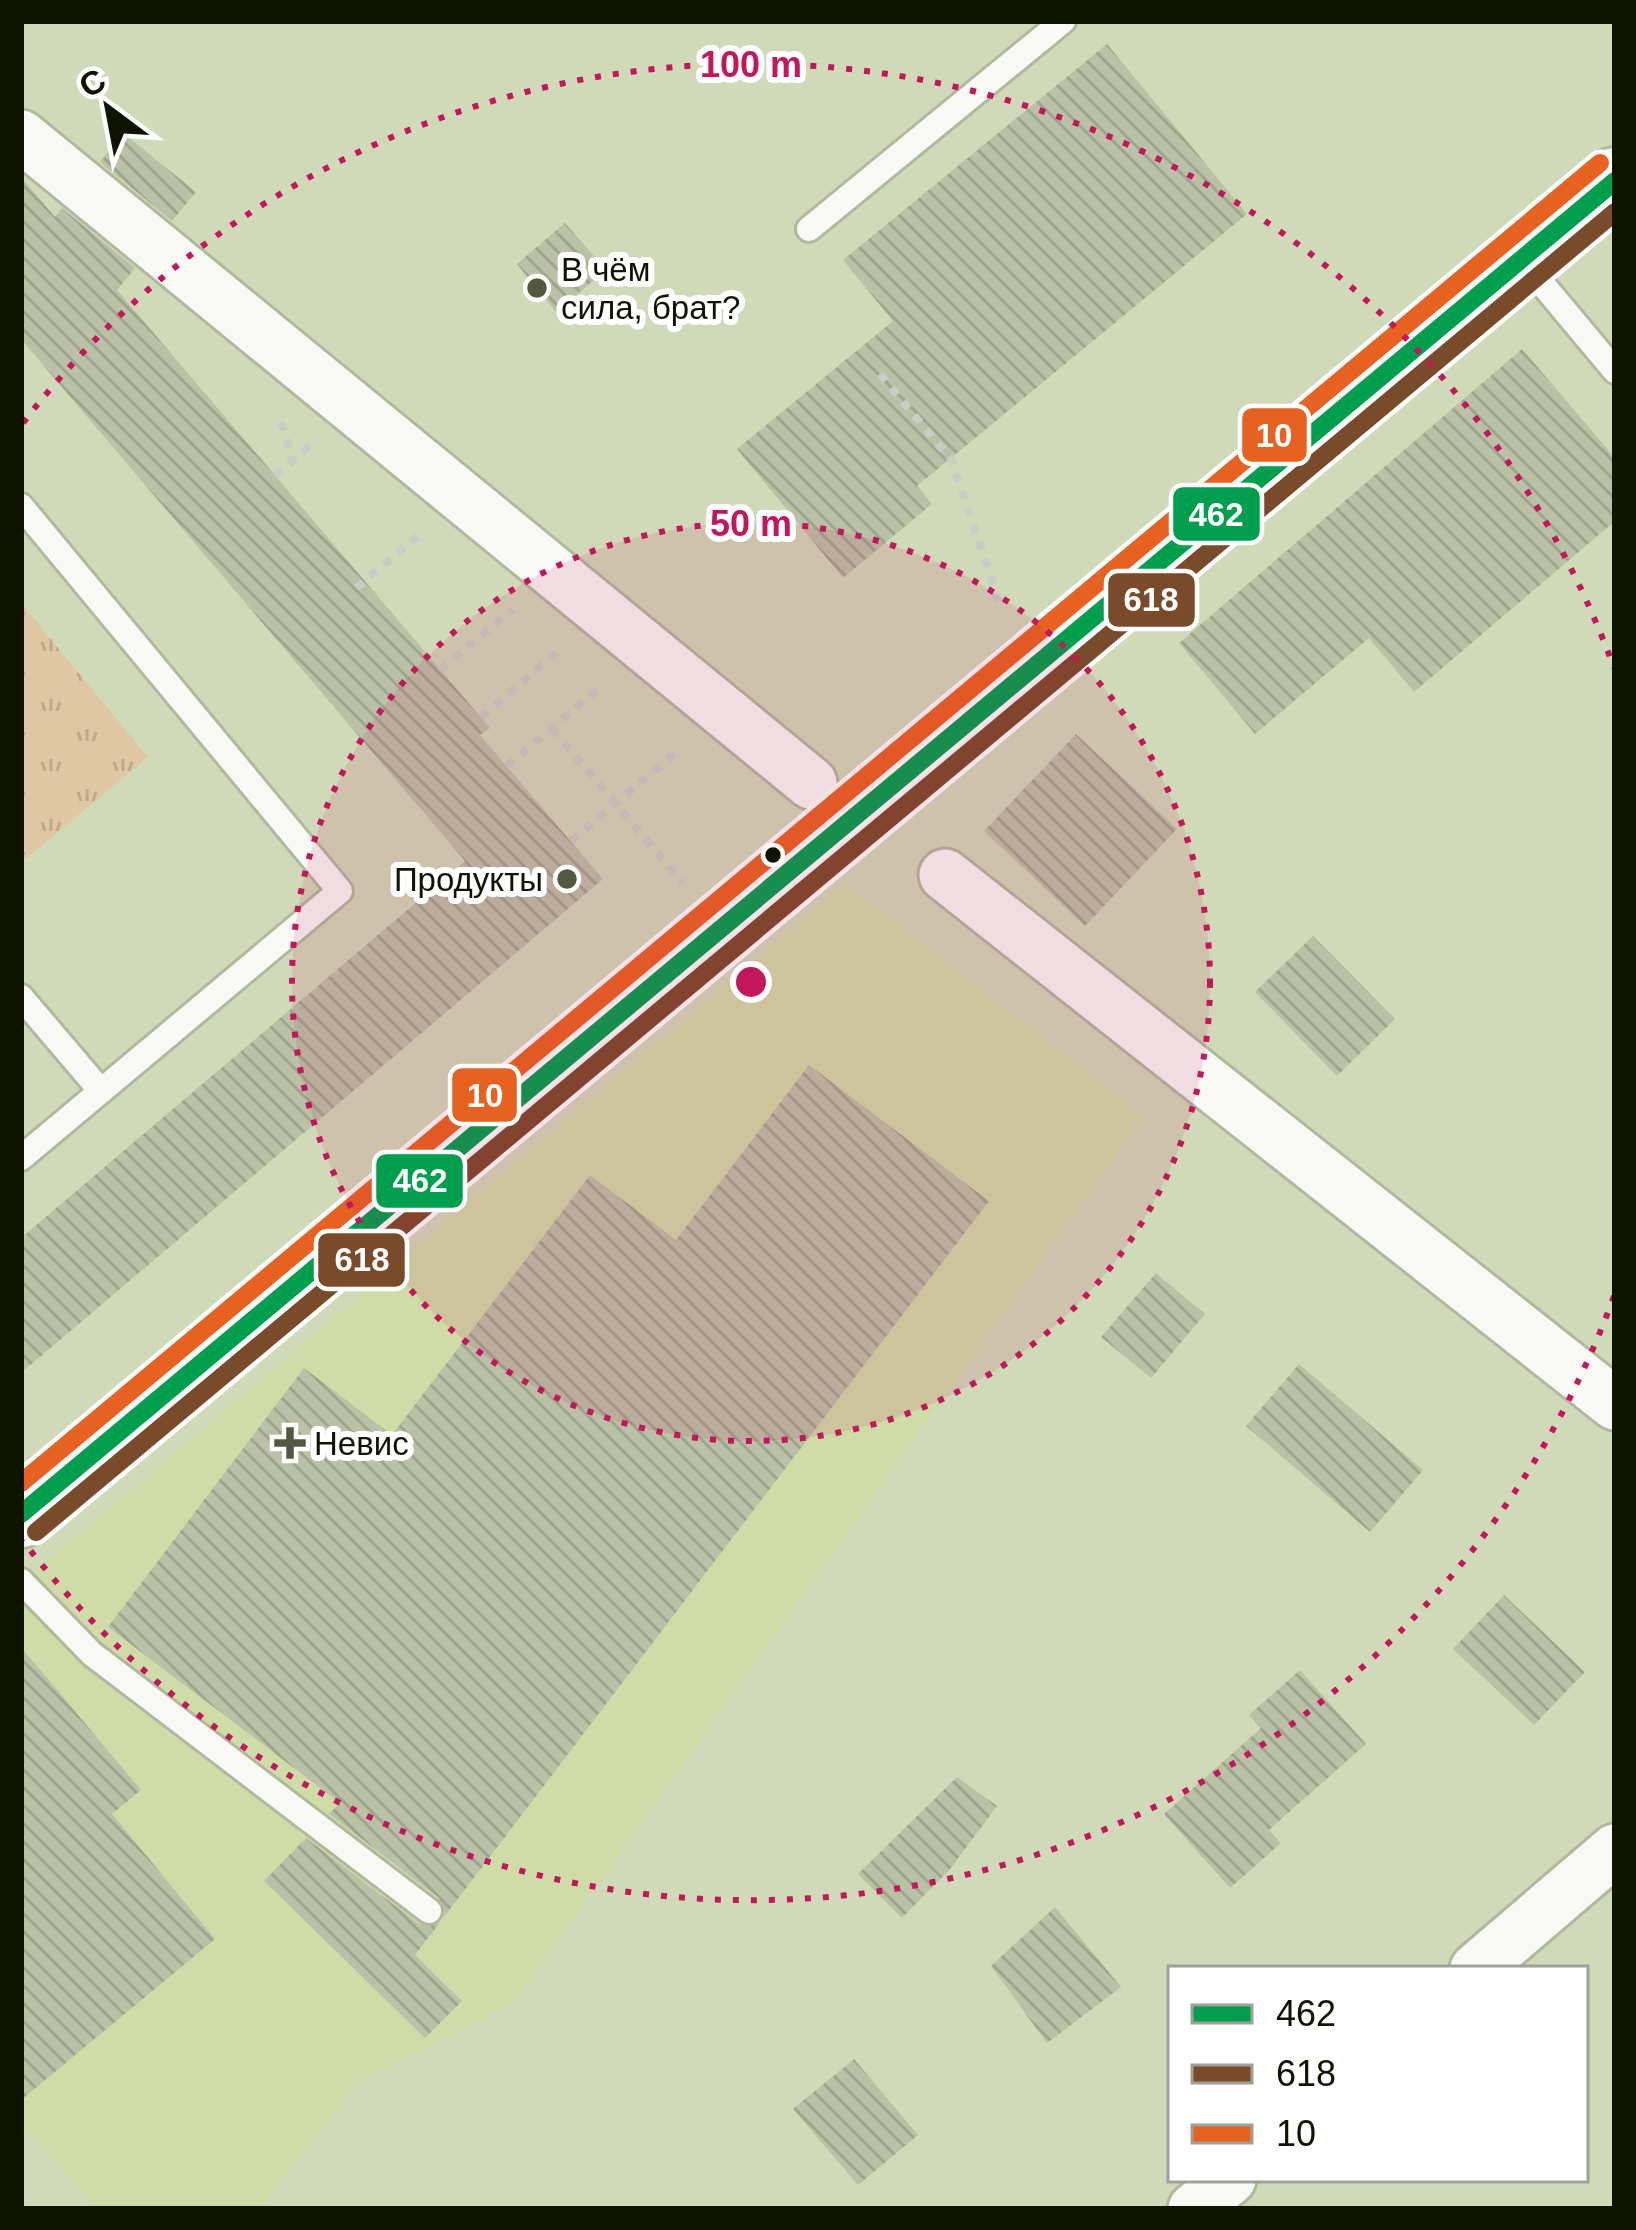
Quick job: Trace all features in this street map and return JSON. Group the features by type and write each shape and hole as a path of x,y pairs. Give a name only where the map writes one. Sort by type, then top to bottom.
{"street":[{"path":"21,136 811,783"},
{"path":"21,1514 1615,181"},
{"path":"945,875 1615,1404"},
{"path":"1480,1966 1615,1850"},
{"path":"1194,2209 1226,2182"}],"lane":[{"path":"809,229 1063,21"},
{"path":"1522,259 1615,371"},
{"path":"21,506 340,891 21,1158"},
{"path":"21,997 100,1091"},
{"path":"21,1581 92,1654 429,1911"}],"path":[{"path":"880,374 952,460 1002,612"},
{"path":"356,588 463,497"},
{"path":"440,670 555,573"},
{"path":"481,717 604,613"},
{"path":"507,766 646,648"},
{"path":"571,841 724,711"},
{"path":"552,728 686,886"}],"shaded area":[{"path":"845,883 1144,1116 513,2004 358,2082 259,2209 97,2209 21,2125 21,1583"}],"green space":[{"path":"21,603 148,757 21,863"}],"building":[{"path":"1107,44 1247,214 917,486 932,504 843,578 737,449 893,321 843,260"},
{"path":"123,133 196,192 172,221 100,162"},
{"path":"21,177 55,217 62,208 135,268 117,290 490,728 480,735 603,879 21,1373 21,1238 465,861 21,339"},
{"path":"565,223 606,270 556,312 517,264"},
{"path":"1522,349 1615,458 1615,521 1414,692 1369,638 1255,734 1179,643"},
{"path":"1076,734 1177,829 1085,926 984,831"},
{"path":"1313,936 1395,1019 1337,1076 1255,992"},
{"path":"809,1065 989,1201 444,1917 439,1898 329,1814 340,1803 108,1627 304,1368 392,1435 590,1175 676,1240"},
{"path":"1156,1273 1205,1314 1151,1378 1101,1337"},
{"path":"1299,1364 1423,1470 1370,1532 1246,1426"},
{"path":"1504,1595 1585,1672 1534,1725 1453,1649"},
{"path":"21,1647 141,1790 112,1814 215,1939 21,2100"},
{"path":"1300,1670 1366,1744 1269,1830 1281,1843 1230,1888 1164,1814 1261,1728 1249,1715"},
{"path":"957,1777 997,1806 951,1868 902,1918 858,1874"},
{"path":"306,1838 419,1924 439,1924 415,1955 462,2001 425,2038 264,1881"},
{"path":"1055,1907 1121,1987 1047,2043 991,1966"},
{"path":"854,2059 918,2135 858,2185 793,2109"}],"transit line":[{"name":"10","path":"21,1483 1600,163"},
{"name":"462","path":"21,1514 1615,181"},
{"name":"618","path":"36,1532 1615,212"}],"place":[{"name":"В чём сила, брат?","path":"537,288"},
{"name":"Продукты","path":"567,879"},
{"name":"Невис","path":"290,1443"}]}
